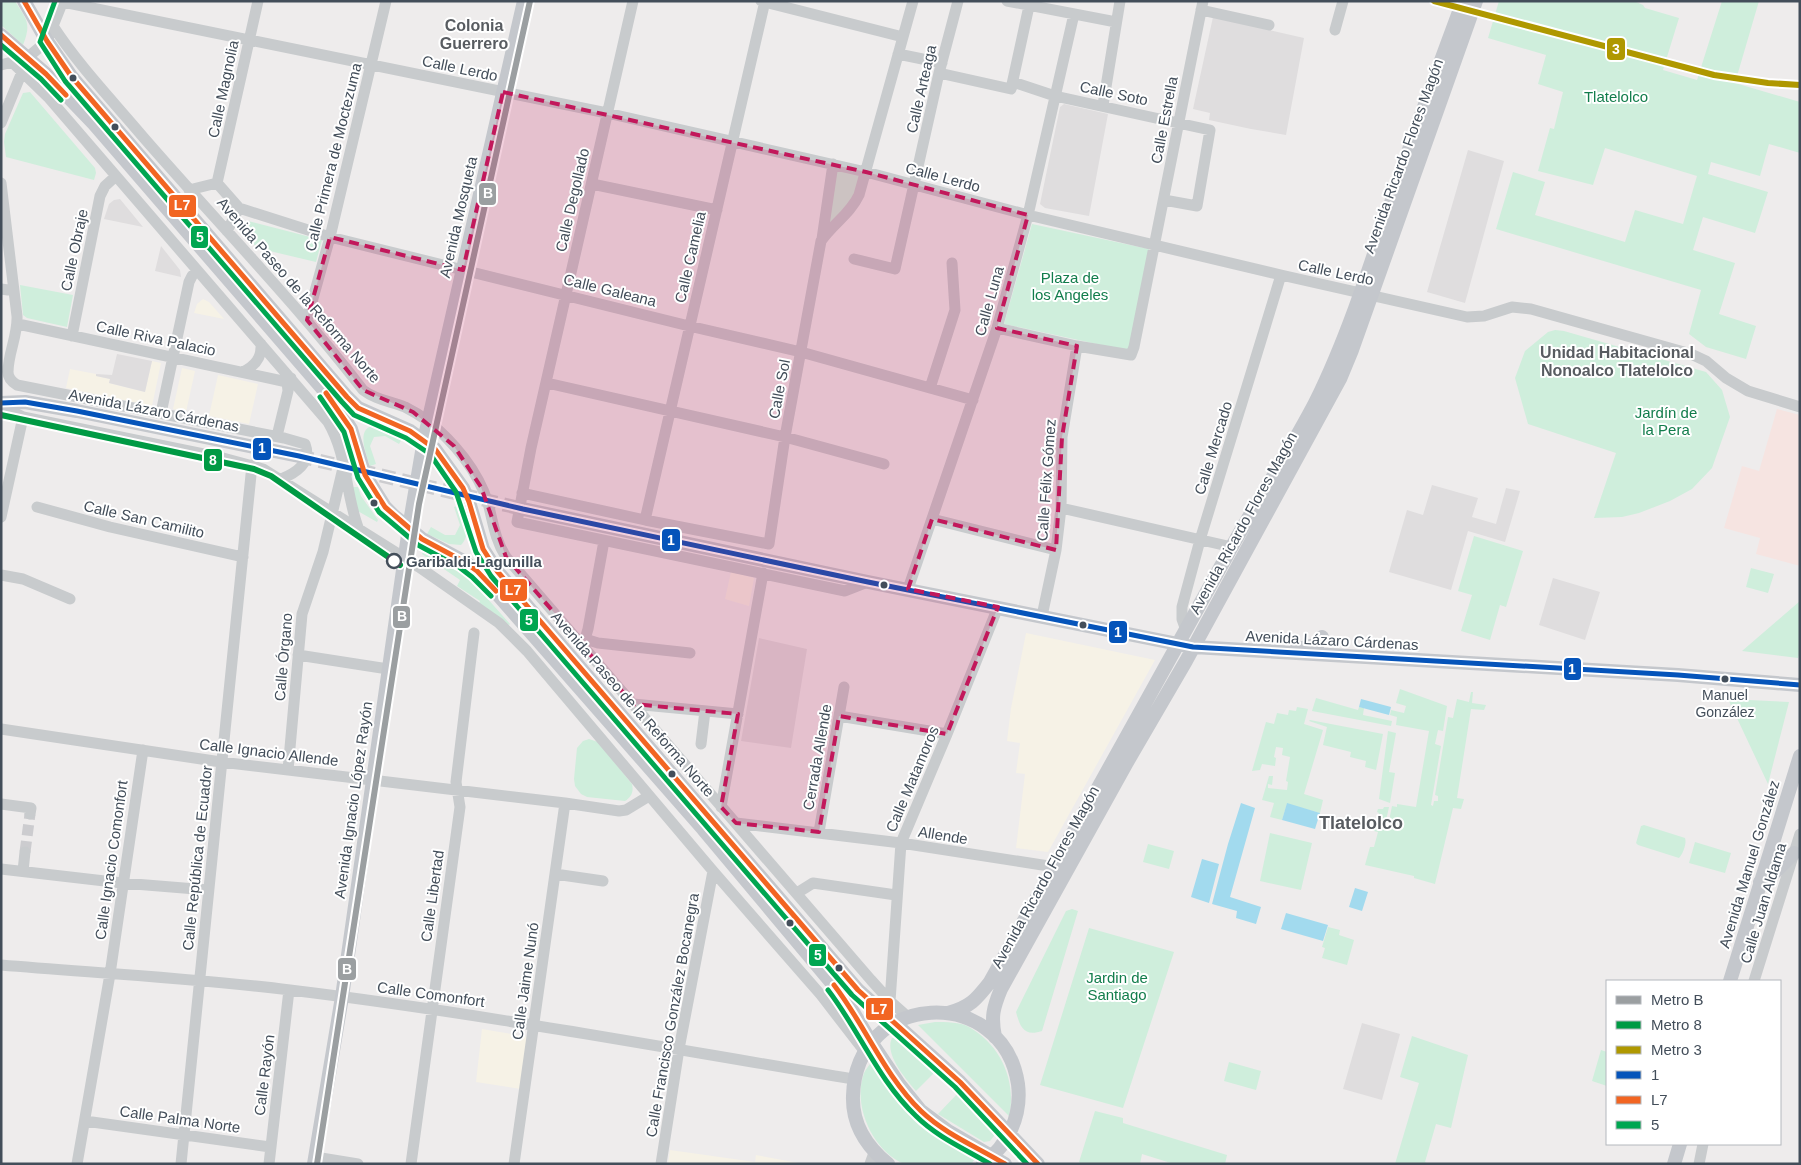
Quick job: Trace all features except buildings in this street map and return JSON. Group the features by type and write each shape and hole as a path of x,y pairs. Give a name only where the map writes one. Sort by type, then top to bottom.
{"main road":[{"name":"Avenida Paseo de la Reforma Norte","path":"24,1 47,41 78,83 347,397 358,408 410,431 424,440 442,458 462,488 483,549 497,571 858,990 960,1082 1038,1164"},
{"name":"Avenida Mosqueta","path":"424,440 524,1"},
{"name":"Avenida Ricardo Flores Magón","path":"995,1037 992,1019 995,1003 1001,989 1126,764 1194,647 1329,401 1352,350 1365,294 1468,4"},
{"name":"Avenida Paseo de la Reforma Norte","path":"1,34 24,65 58,85 94,124 334,402 351,429 360,462 374,492 390,511 409,528 438,548 477,570 703,829 846,1000 868,1047 920,1110 994,1161"},
{"name":"Avenida Ricardo Flores Magón","path":"948,1013 972,1003 990,982 1055,867 1112,760 1315,403 1339,347 1365,294"},
{"name":"Avenida Lázaro Cárdenas","path":"1,405 25,402 299,456"},
{"name":"Avenida Ignacio López Rayón","path":"315,1160 342,997 404,558 424,440"},
{"name":"Avenida Lázaro Cárdenas","path":"523,509 868,582 908,588 1194,647 1678,675 1800,684"},
{"path":"1282,653 1318,644 1322,637"},
{"name":"Avenida Manuel González","path":"1730,980 1800,756"},
{"path":"1760,882 1779,868 1794,853"},
{"path":"888,1164 872,1158 860,1132 853,1107 854,1079 858,1064 868,1047 882,1031 894,1023 925,1012 948,1013 973,1021 995,1037 1010,1059 1018,1085 1018,1103 1015,1121 1010,1134 994,1161"},
{"path":"1674,1164 1680,1145"}],"street":[{"name":"Calle Magnolia","path":"217,183 258,1"},
{"name":"Calle Primera de Moctezuma","path":"306,320 330,236 386,1"},
{"name":"Calle Degollado","path":"517,522 566,294 633,1"},
{"path":"821,241 855,204 863,185 913,1"},
{"name":"Calle Arteaga","path":"854,259 895,269 940,68 958,1"},
{"path":"1007,1 1116,22"},
{"path":"1103,106 1120,1"},
{"path":"1335,30 1343,1"},
{"path":"1447,1 1468,4"},
{"path":"1,123 24,65 47,41 63,2"},
{"name":"Calle Lerdo","path":"63,2 372,64 733,141 866,172 1028,215 1281,275 1473,317 1512,308 1531,309 1691,354 1706,361 1726,378 1748,391 1800,407"},
{"path":"764,2 903,37"},
{"name":"Calle Camelia","path":"645,520 764,2"},
{"path":"1012,85 1029,6"},
{"path":"1202,6 1269,26"},
{"name":"Calle Estrella","path":"1077,346 1131,355 1134,347 1202,6"},
{"name":"Calle Luna","path":"908,588 997,328 1028,215 1074,14"},
{"name":"Avenida Paseo de la Reforma Norte","path":"52,26 71,54 189,190 306,320 363,390 371,396 405,407 428,422 454,446 470,466 482,487 496,536 506,557 582,640 633,704 890,1001 908,1017"},
{"name":"Calle Soto","path":"898,54 940,68 1210,130 1197,206 1164,200"},
{"path":"7,64 24,65"},
{"name":"Avenida Paseo de la Reforma Norte","path":"24,65 48,96 261,344 289,380 328,422 337,438 359,530 404,558 513,636 713,872 868,1047"},
{"name":"Calle Sol","path":"645,520 769,544 785,437 821,241 833,164"},
{"name":"Calle Obraje","path":"72,336 100,196 105,186 116,176"},
{"path":"1,183 18,324 8,372 11,380 17,385 301,441 305,444 306,448 302,466 298,471 280,479"},
{"path":"189,190 217,183 228,194 239,208 226,231"},
{"path":"592,184 717,210"},
{"name":"Calle Galeana","path":"239,208 330,236 689,326 801,352 973,400"},
{"path":"930,388 955,310 952,263"},
{"path":"161,413 189,282 198,270"},
{"name":"Calle Mercado","path":"1186,630 1182,619 1182,607 1200,540 1281,275"},
{"name":"Calle Riva Palacio","path":"18,324 289,380"},
{"path":"997,328 1077,346"},
{"path":"243,372 258,361 261,344"},
{"name":"Calle Félix Gómez","path":"1042,616 1056,550 1061,508 1062,437 1077,346"},
{"path":"277,436 289,380"},
{"path":"547,384 785,437 884,464"},
{"path":"1,405 23,417 263,468 359,530"},
{"path":"1,517 23,417"},
{"name":"Calle Órgano","path":"288,770 304,604 323,552 344,464"},
{"name":"Calle República de Ecuador","path":"180,1164 252,465"},
{"path":"522,493 645,520"},
{"name":"Calle San Camilito","path":"38,507 110,527 243,557"},
{"path":"1061,508 1232,547"},
{"path":"932,519 1056,550"},
{"name":"Avenida Lázaro Cárdenas","path":"517,522 763,572 845,591 868,582"},
{"path":"604,541 582,640 690,652"},
{"path":"721,807 763,572"},
{"path":"1,575 23,579 70,599"},
{"name":"Calle Matamoros","path":"890,1001 901,843 998,607"},
{"name":"Calle Libertad","path":"411,1164 460,807 456,782 474,633"},
{"path":"298,655 388,669"},
{"name":"Cerrada Allende","path":"819,832 844,687"},
{"path":"633,704 738,714"},
{"path":"701,744 705,711"},
{"path":"839,716 947,734"},
{"name":"Calle Ignacio Allende","path":"1,729 221,762 619,811 626,810 650,796"},
{"name":"Calle Ignacio Comonfort","path":"77,1164 110,974 143,750"},
{"name":"Calle Jaime Nunó","path":"514,1164 565,803"},
{"path":"1,804 31,811"},
{"name":"Allende","path":"736,823 901,843 1055,867"},
{"name":"Calle Juan Aldama","path":"1754,980 1800,834"},
{"path":"23,872 25,852"},
{"path":"1,869 122,883 208,890"},
{"name":"Calle Francisco González Bocanegra","path":"661,1164 679,1049 713,872"},
{"path":"555,874 603,881"},
{"path":"797,893 813,883 896,894"},
{"name":"Calle Comonfort","path":"1,965 200,980 432,1009 854,1079"},
{"name":"Calle Rayón","path":"269,1164 289,990"},
{"name":"Calle Palma Norte","path":"85,1121 270,1146"},
{"path":"1699,1164 1703,1145"},
{"path":"315,1160 358,1164"}],"highlighted area":[{"path":"503,92 866,172 1028,215 997,328 1077,346 1062,437 1056,550 932,519 908,589 998,607 947,734 839,716 819,832 736,823 721,807 738,714 633,704 506,557 481,487 454,446 413,412 363,390 307,320 330,237 463,270"}],"shaded area":[{"path":"1213,17 1304,38 1286,135 1209,120 1210,113 1193,109"},
{"path":"1064,104 1108,114 1089,216 1045,208 1040,204 1060,107"},
{"path":"1468,150 1504,161 1465,303 1427,292"},
{"path":"120,199 143,227 104,219 109,204 114,200"},
{"path":"161,246 180,270 181,277 155,271"},
{"path":"203,299 209,302 224,319 194,313 197,304"},
{"path":"117,354 152,361 145,392 109,383 110,379 96,376 96,374 112,375"},
{"path":"152,361 161,363 152,406 66,388 70,369 96,374 96,376 110,379 109,383 145,392"},
{"path":"182,368 195,371 186,412 173,409"},
{"path":"218,375 258,384 249,424 209,416"},
{"path":"1777,409 1800,415 1800,566 1756,554 1760,538 1724,528 1742,466 1759,471"},
{"path":"1432,485 1478,498 1472,517 1496,524 1506,488 1520,491 1505,542 1468,531 1451,590 1389,572 1407,510 1423,515"},
{"path":"731,572 754,578 749,606 725,599"},
{"path":"1553,578 1600,592 1585,640 1539,625"},
{"path":"1026,633 1155,660 1048,852 1016,848 1025,774 1016,773 1020,743 1007,741 1011,708"},
{"path":"759,638 807,649 791,748 741,741"},
{"path":"1362,1023 1400,1034 1382,1100 1343,1089"},
{"path":"482,1029 529,1037 521,1089 476,1082"},
{"path":"670,1150 755,1162 756,1155 804,1164 668,1164"}],"green space":[{"path":"1,1 15,1 25,17 27,31 23,45 1,25"},
{"name":"Tlatelolco","path":"1499,1 1634,1 1645,8 1679,18 1663,70 1697,80 1722,1 1759,1 1735,83 1800,102 1800,153 1769,144 1760,176 1711,162 1708,174 1768,192 1755,233 1703,217 1693,250 1735,263 1719,314 1756,326 1746,359 1706,347 1689,334 1701,290 1496,229 1513,172 1545,182 1535,215 1625,242 1635,210 1683,224 1697,176 1605,148 1593,185 1538,171 1550,128 1554,129 1563,92 1538,84 1546,55 1488,38"},
{"path":"30,92 95,168 94,180 6,157 5,134 23,93"},
{"path":"836,169 864,177 859,193 829,225"},
{"path":"248,221 322,240 316,262 257,248 242,230 242,225"},
{"name":"Plaza de los Angeles","path":"1032,224 1149,249 1129,351 1004,324"},
{"path":"20,285 73,295 67,327 27,318 23,315"},
{"name":"Jardín de la Pera","path":"1555,330 1706,372 1722,390 1730,417 1712,468 1692,489 1670,501 1639,513 1622,517 1594,518 1616,453 1528,424 1515,378 1525,351 1548,332"},
{"path":"375,425 403,437 399,444 385,436 374,437 370,446 376,464 370,466 364,436 365,431 369,427"},
{"path":"352,487 358,487 361,496 378,520 377,522 356,510"},
{"path":"461,505 467,531 461,545 449,544 427,534 431,527 445,535 455,535 460,525 454,507"},
{"path":"1474,536 1523,551 1506,607 1500,605 1490,640 1461,631 1472,595 1458,591"},
{"path":"423,552 460,571 470,579 510,624 479,604 480,601 457,586 460,580 422,554"},
{"path":"1751,568 1774,574 1768,593 1746,587"},
{"path":"1800,601 1800,652 1798,658 1742,651"},
{"path":"1400,689 1447,706 1443,731 1438,730 1435,744 1441,746 1431,805 1433,806 1434,801 1438,801 1438,796 1435,795 1448,717 1453,718 1457,699 1469,702 1471,692 1473,692 1472,703 1486,705 1484,710 1471,709 1457,798 1464,799 1461,809 1453,808 1435,884 1414,878 1414,876 1365,865 1370,847 1374,847 1378,832 1374,831 1379,813 1377,812 1378,809 1389,807 1385,825 1388,826 1392,806 1397,807 1397,804 1416,807 1429,731 1396,725 1397,717 1390,715 1391,710 1404,713 1406,706 1396,703"},
{"path":"1316,698 1358,710 1359,707 1364,708 1363,715 1392,721 1391,726 1312,711"},
{"path":"1728,699 1789,702 1768,784"},
{"path":"1297,707 1308,709 1304,724 1323,730 1304,794 1323,800 1320,813 1287,804 1282,820 1270,817 1274,803 1262,800 1269,776 1273,776 1272,785 1268,784 1268,788 1287,790 1288,782 1286,781 1290,757 1282,755 1283,748 1276,747 1275,766 1262,764 1260,770 1252,771 1266,722 1274,724 1277,713 1288,715 1289,710 1296,711"},
{"path":"1310,720 1383,734 1376,770 1365,767 1366,761 1350,757 1351,752 1323,745 1327,727"},
{"path":"1388,731 1396,733 1389,772 1395,773 1390,803 1379,799"},
{"path":"589,739 598,742 632,784 632,794 625,801 587,797 581,794 575,786 577,748 583,741"},
{"path":"1644,825 1685,838 1684,848 1679,858 1638,845 1636,843 1641,826"},
{"path":"1270,833 1312,843 1301,890 1260,881"},
{"path":"1695,842 1731,853 1725,873 1689,863"},
{"path":"1148,844 1174,851 1169,869 1143,862"},
{"path":"1072,909 1078,911 1042,1031 1036,1033 1027,1032 1021,1026 1016,1012 1066,911"},
{"path":"1328,927 1340,930 1339,935 1354,940 1347,965 1322,958 1325,948 1322,947"},
{"name":"Jardin de Santiago","path":"1089,928 1174,952 1123,1108 1040,1085"},
{"path":"935,1022 961,1024 969,1027 990,1044 998,1054 1004,1066 1011,1090 1009,1116 918,1025"},
{"path":"1412,1036 1468,1055 1451,1128 1436,1124 1425,1162 1429,1164 1395,1164 1419,1083 1400,1077"},
{"path":"892,1038 899,1038 937,1070 916,1091 893,1059 890,1044"},
{"path":"1601,1050 1606,1052 1606,1086 1592,1081"},
{"path":"873,1060 898,1101 922,1126 974,1160 972,1163 904,1164 893,1158 883,1149 868,1126 863,1113 861,1099 864,1073"},
{"path":"1229,1062 1261,1071 1256,1090 1224,1081"},
{"path":"959,1092 993,1131 994,1136 990,1141 984,1142 938,1114"},
{"path":"1095,1111 1123,1118 1123,1123 1227,1155 1225,1164 1174,1164 1142,1154 1140,1164 1081,1164 1079,1162"}],"water":[{"path":"1361,699 1391,707 1389,715 1359,707"},
{"path":"1241,803 1255,808 1230,897 1261,907 1256,924 1236,918 1237,911 1212,904"},
{"path":"1287,803 1320,813 1315,829 1282,820"},
{"path":"1202,859 1219,864 1209,903 1191,897"},
{"path":"1355,888 1368,892 1362,911 1349,907"},
{"path":"1286,913 1328,925 1323,941 1281,929"}],"tunnel":[{"path":"299,456 523,509"},
{"path":"25,852 30,814"}],"metro line":[{"name":"B","path":"317,1164 419,504 530,1"},
{"name":"3","path":"1434,1 1714,75 1768,83 1800,85"},
{"name":"8","path":"1,415 254,469 271,476 400,565"}],"transit line":[{"name":"L7","path":"24,1 47,41 71,76 347,397 358,408 410,431 435,449 463,488 483,549 497,571 858,990 960,1082 1038,1164"},
{"name":"5","path":"55,1 40,42 65,81 354,415 406,438 430,454 456,492 476,552 491,576 852,995 955,1087 1027,1164"},
{"name":"L7","path":"1,35 46,74 66,95"},
{"name":"5","path":"1,45 41,79 61,100"},
{"name":"L7","path":"326,393 351,429 365,475 385,507 422,539 463,561 477,571 496,591"},
{"name":"5","path":"320,397 344,432 358,478 379,512 418,545 459,567 491,596"},
{"name":"1","path":"1,403 25,402 77,411 299,456 523,509 868,582 1193,647 1678,675 1800,685"},
{"name":"L7","path":"834,985 896,1082 921,1111 940,1127 1005,1164"},
{"name":"5","path":"828,990 891,1087 916,1116 933,1130 990,1164"}],"place":[{"name":"Garibaldi-Lagunilla","path":"394,561"},
{"name":"Manuel González","path":"1725,679"}],"district":[{"name":"Colonia Guerrero","path":"474,34"},
{"name":"Unidad Habitacional Nonoalco Tlatelolco","path":"1617,361"},
{"name":"Tlatelolco","path":"1361,823"}]}
